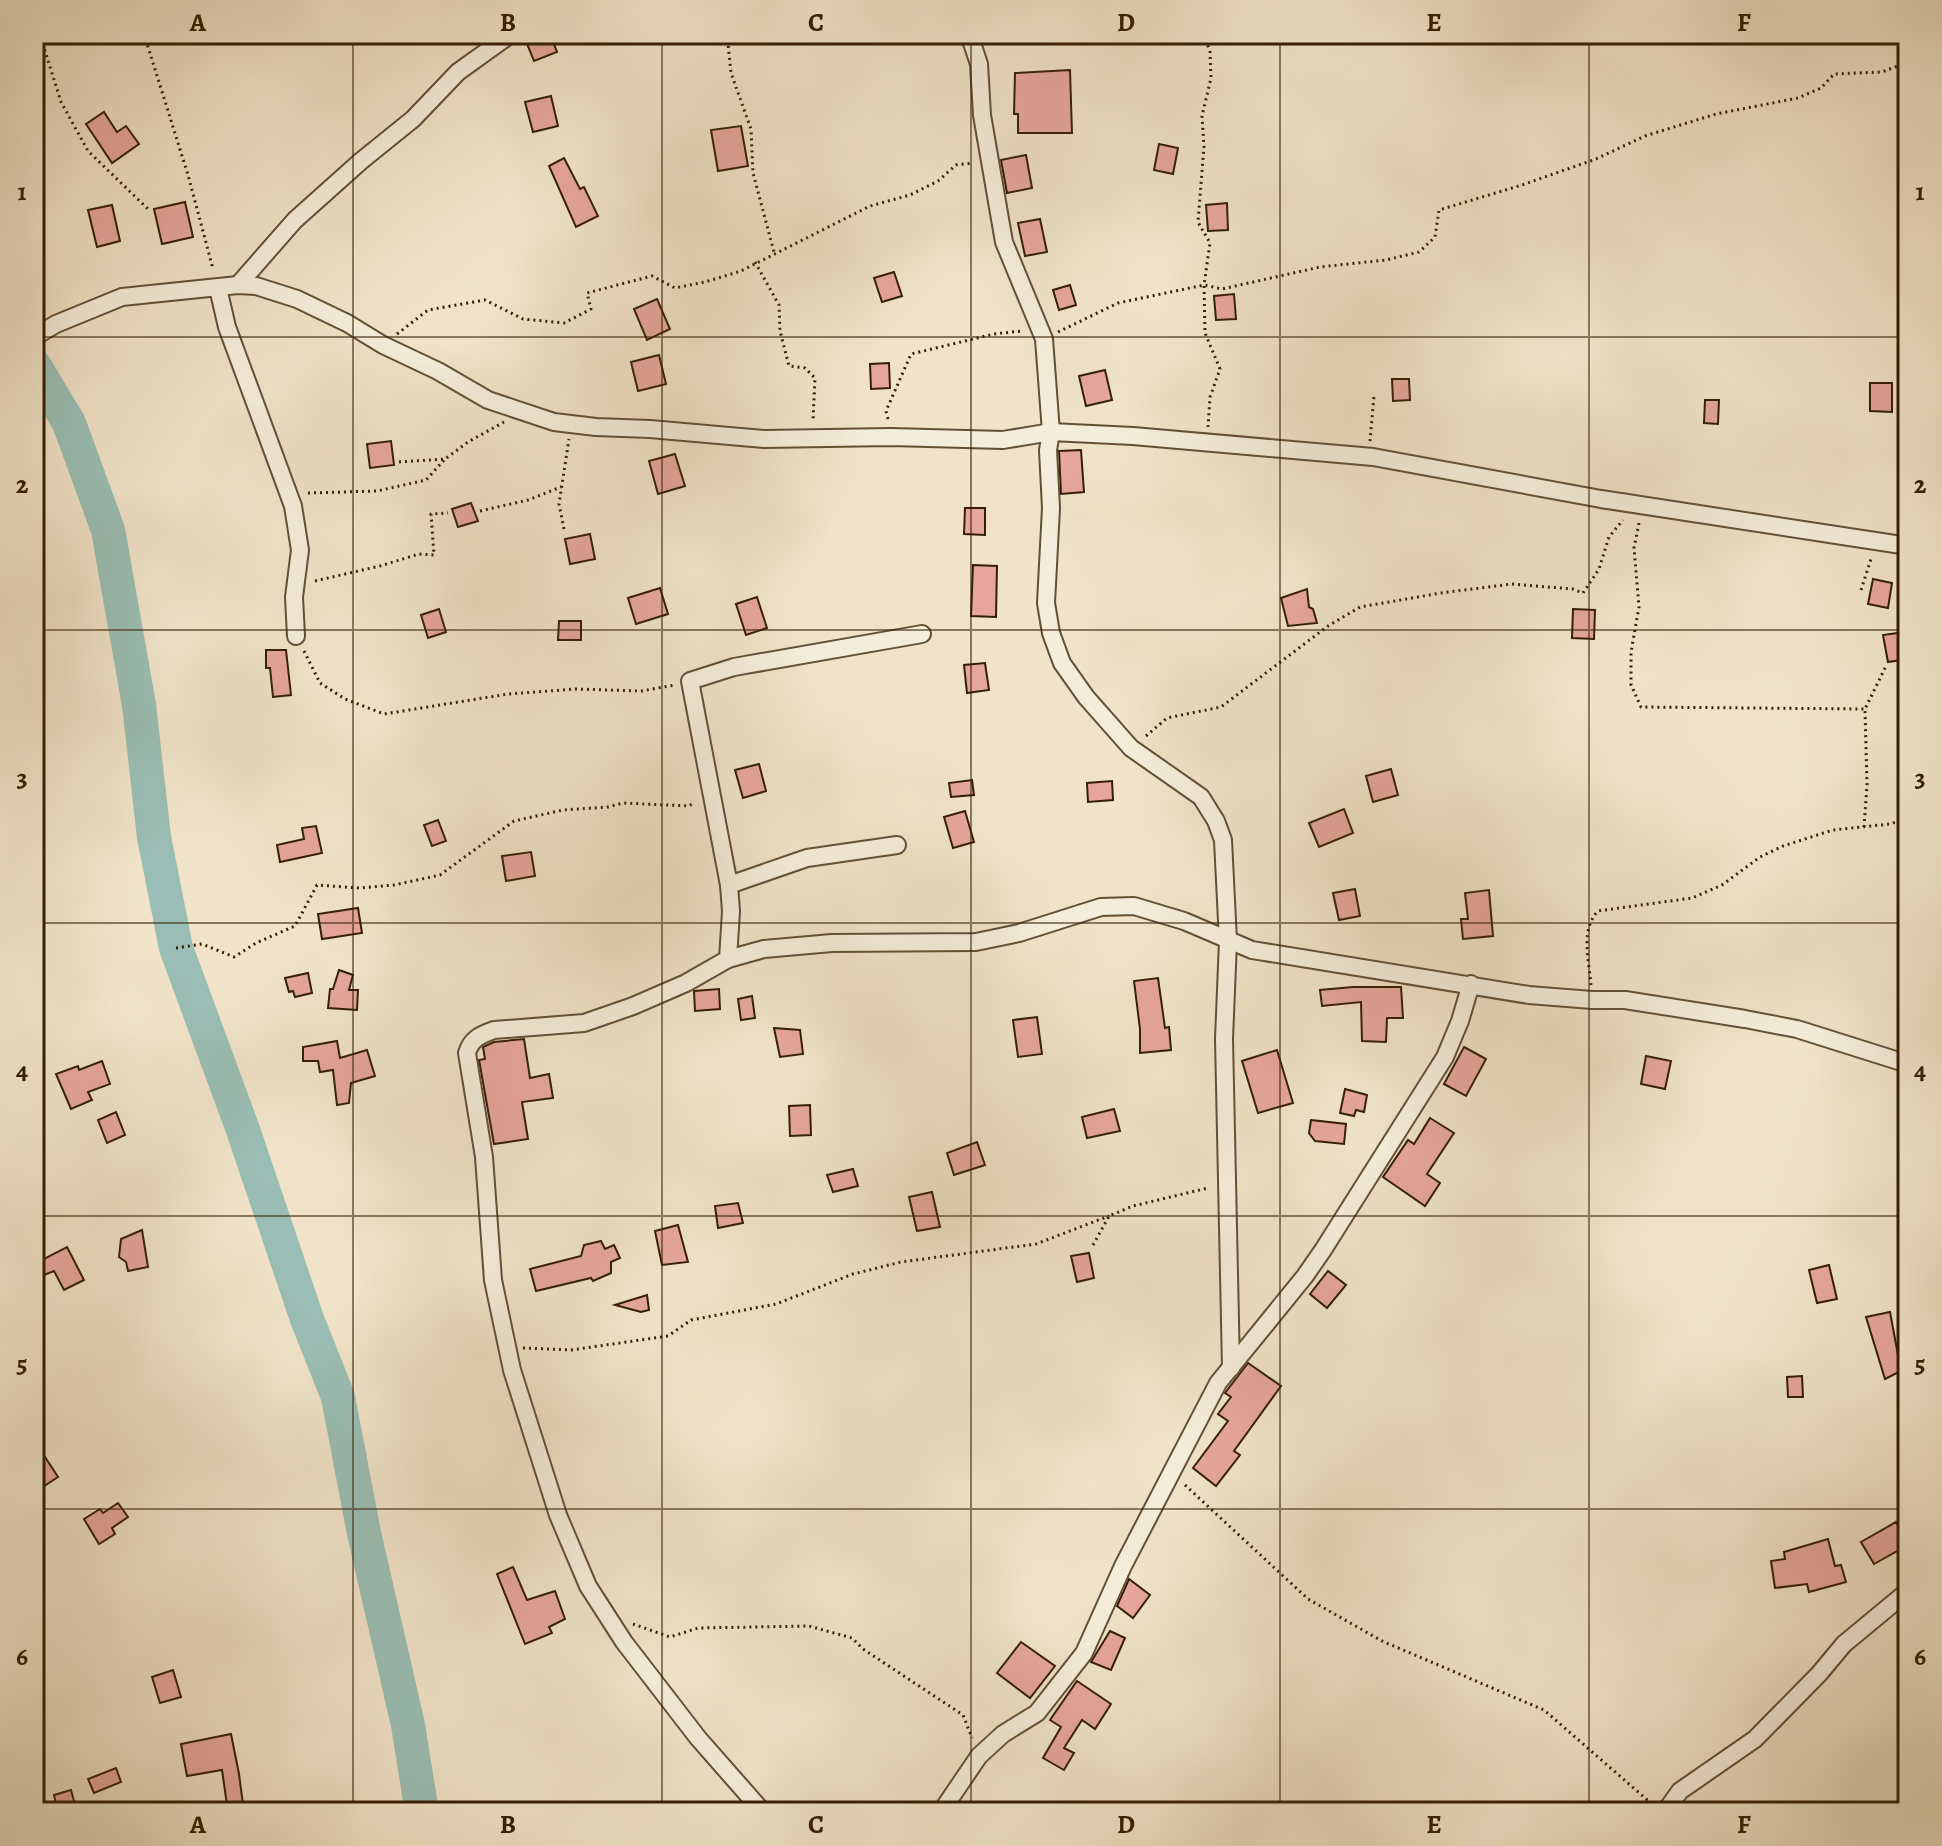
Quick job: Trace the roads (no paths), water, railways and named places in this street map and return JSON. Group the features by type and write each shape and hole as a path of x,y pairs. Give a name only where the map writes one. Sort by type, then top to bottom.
{"street":[{"path":"238,285 295,220 413,119 458,72 511,34"},
{"path":"969,34 979,64 982,115 1004,242 1044,339 1051,432 1048,450 1051,508 1046,603 1051,633 1062,663 1086,697 1131,748 1201,797 1216,821 1223,840 1228,941 1224,1039 1231,1368"},
{"path":"34,337 76,314 122,297 238,285 256,286 297,299 347,323 488,400 530,416 571,424 764,439 891,437 1003,440 1051,432 1133,436 1369,457 1634,504 1906,546"},
{"path":"218,288 227,327 289,494 300,550 296,636"},
{"path":"728,959 729,885 691,682 734,667 922,634"},
{"path":"729,885 807,858 897,845"},
{"path":"763,1812 658,1688 588,1586 558,1515 523,1407 489,1252 491,1233 484,1157 467,1053 470,1043 480,1035 494,1030 584,1023 686,983 728,959 764,949 832,943 976,942 1019,933 1101,907 1134,906 1184,921 1252,950 1300,960 1529,995 1625,1000 1797,1029 1908,1064"},
{"path":"941,1812 979,1756 1003,1734 1037,1713 1084,1653 1123,1566 1218,1383 1305,1276 1445,1057 1471,984"},
{"path":"1663,1812 1680,1791 1755,1739 1844,1644 1908,1591"}],"waterway":[{"path":"34,365 69,423 108,530 139,705 154,837 176,948 243,1130 307,1319 338,1397 364,1533 408,1725 422,1812"}]}
